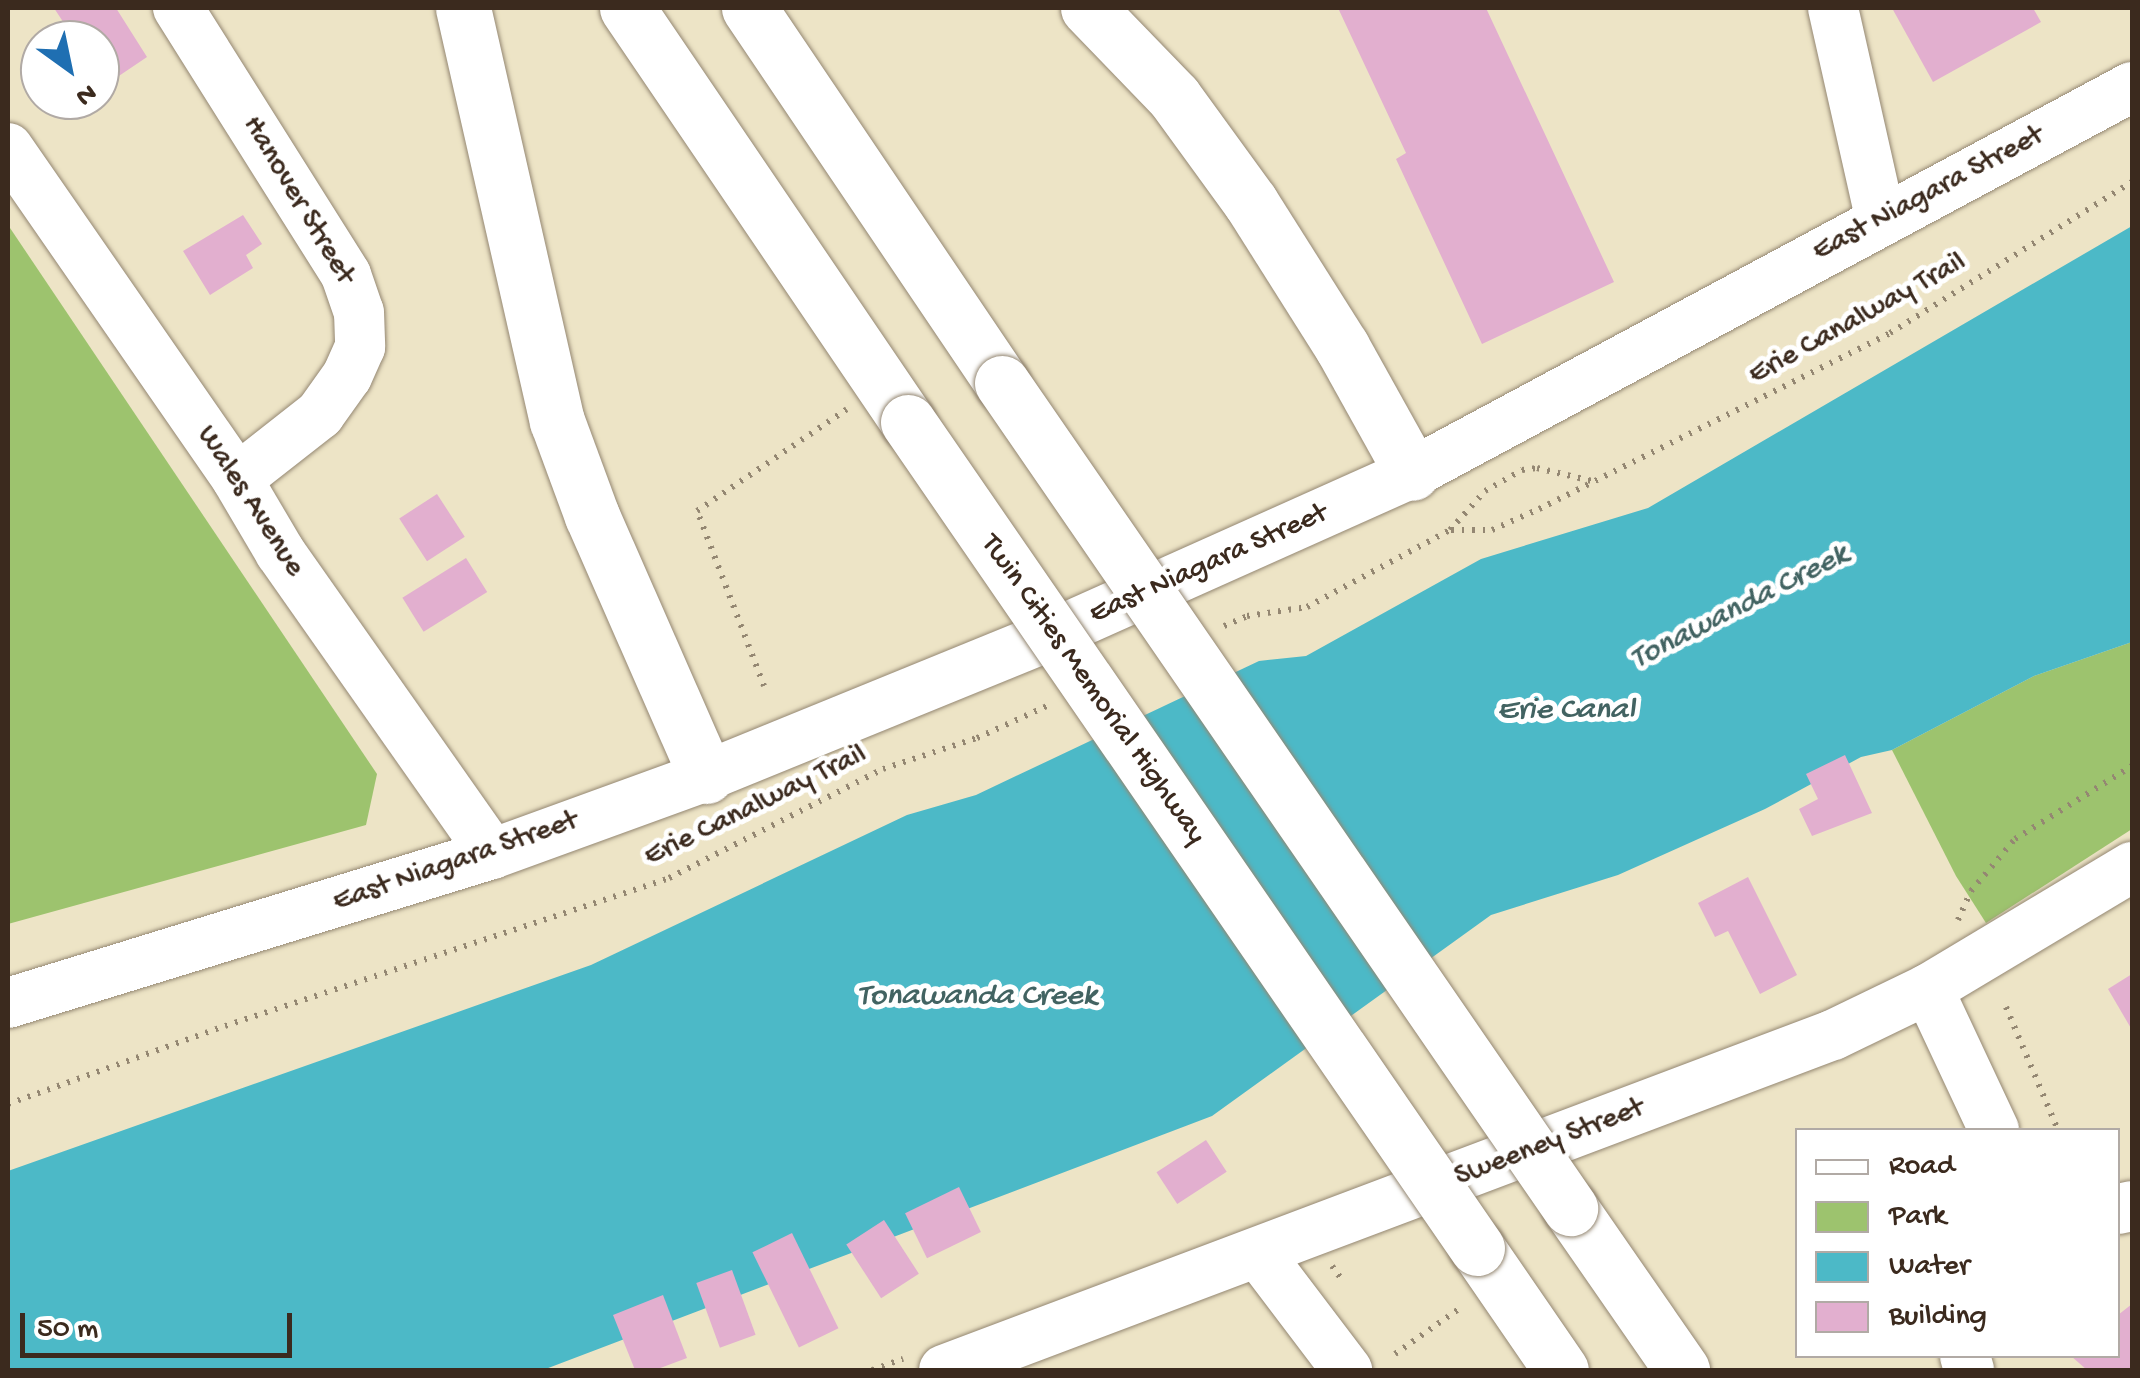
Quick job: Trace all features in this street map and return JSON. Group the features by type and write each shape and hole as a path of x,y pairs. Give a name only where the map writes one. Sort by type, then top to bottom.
{"main road":[{"path":"464,8 556,421 592,516 706,776"},
{"name":"Twin Cities Memorial Highway","path":"628,8 1561,1370"},
{"path":"749,8 1682,1370"},
{"path":"1088,8 1174,98 1251,203 1342,347 1412,473"}],"street":[{"name":"Hanover Street","path":"178,8 346,275 360,312 360,346 347,376 320,414 237,479"},
{"path":"1833,8 1881,221"},
{"name":"East Niagara Street","path":"8,1004 492,854 706,776 1042,639 1412,473 2132,87"},
{"name":"Wales Avenue","path":"8,148 237,479 280,552 492,854"},
{"name":"Sweeney Street","path":"944,1370 1766,1063 1928,988 2132,867"},
{"path":"1928,988 1993,1128"},
{"path":"1259,1254 1347,1370"}],"path":[{"name":"Erie Canalway Trail","path":"1450,530 1492,530 1890,334 2132,182"},
{"path":"764,686 697,511 846,409"},
{"name":"Erie Canalway Trail","path":"1211,632 1247,616 1307,607 1450,530 1485,491 1522,470 1537,468 1596,482"},
{"name":"Erie Canalway Trail","path":"8,1104 225,1026 669,878 883,769 977,738 1067,697"},
{"path":"1967,937 1958,920 1990,864 2015,840 2132,766"},
{"path":"2006,1008 2057,1128"},
{"path":"1331,1265 1342,1281"},
{"path":"1395,1354 1465,1304"}],"green space":[{"path":"8,225 377,774 366,825 8,924"},
{"path":"2132,642 2132,829 1986,923 1956,876 1892,750 2034,676"}],"water":[{"name":"Tonawanda Creek","path":"2132,226 2132,642 2034,676 1892,750 1861,757 1765,809 1618,875 1491,915 1212,1116 543,1370 8,1370 8,1171 591,965 907,815 976,795 1259,661 1306,656 1481,559 1648,508"}],"building":[{"path":"54,8 116,8 147,57 120,75 120,20 62,20"},
{"path":"1338,8 1486,8 1614,282 1482,344 1396,159 1406,153"},
{"path":"1892,8 2033,8 2041,22 1933,82"},
{"path":"243,215 262,244 246,255 253,268 210,295 183,251"},
{"path":"437,494 465,537 427,561 399,519"},
{"path":"466,558 487,592 424,632 402,598"},
{"path":"1845,755 1872,813 1812,836 1799,809 1818,799 1806,774"},
{"path":"1748,877 1797,975 1760,994 1728,931 1715,937 1698,903"},
{"path":"2132,974 2132,1030 2108,989"},
{"path":"1206,1140 1227,1172 1177,1204 1157,1172"},
{"path":"959,1187 981,1232 927,1258 905,1213"},
{"path":"884,1220 919,1274 881,1298 846,1245"},
{"path":"792,1233 838,1328 799,1348 752,1252"},
{"path":"732,1270 756,1335 720,1348 696,1283"},
{"path":"663,1295 687,1358 655,1370 635,1370 613,1315"},
{"path":"2132,1304 2132,1370 2087,1370 2073,1358 2120,1358 2120,1313"}],"water label":[{"name":"Erie Canal","path":"1566,711"}]}
